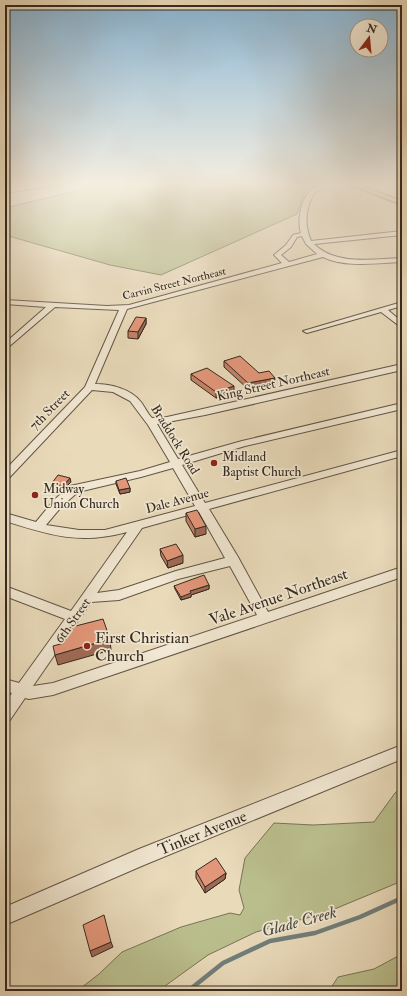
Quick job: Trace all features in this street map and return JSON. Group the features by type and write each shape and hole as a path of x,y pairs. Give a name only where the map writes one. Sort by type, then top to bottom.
{"street":[{"path":"304,230 308,243 321,254 334,259 355,261 402,260"},
{"path":"308,243 402,233"},
{"path":"287,264 277,255 289,246 295,236 304,234"},
{"name":"Carvin Street Northeast","path":"5,302 124,308 321,254"},
{"path":"307,331 402,304"},
{"path":"5,347 54,305"},
{"name":"7th Street","path":"5,476 89,388 124,308"},
{"path":"382,309 402,326"},
{"name":"King Street Northeast","path":"150,421 167,420 205,412 402,367"},
{"name":"Braddock Road","path":"89,388 111,388 126,394 139,406 144,416 150,421 177,464 234,560 265,618"},
{"path":"38,527 68,492 74,489 129,477 242,444 402,406"},
{"name":"Dale Avenue","path":"7,520 62,534 91,535 138,525 402,453"},
{"name":"6th Street","path":"5,715 138,525"},
{"path":"88,597 98,598 122,595 168,578 234,560"},
{"name":"Vale Avenue Northeast","path":"5,685 29,693 53,689 402,572"},
{"path":"5,591 74,617"},
{"name":"Tinker Avenue","path":"5,916 139,858 402,752"}],"green space":[{"path":"5,230 260,230 161,275 110,265 5,235"},
{"path":"402,787 402,881 325,913 256,932 208,955 158,991 77,991 99,974 122,952 181,927 230,913 240,915 244,908 239,890 245,858 274,823 313,825 374,822 395,793"},
{"path":"402,954 402,991 329,991 338,977 374,969"}],"building":[{"path":"136,317 146,318 138,332 128,331"},
{"path":"240,356 259,373 269,371 275,378 248,383 224,361"},
{"path":"207,368 234,386 216,392 191,374"},
{"path":"58,475 70,478 63,486 52,483"},
{"path":"126,478 130,488 119,490 116,481"},
{"path":"197,510 206,526 195,529 186,513"},
{"path":"176,544 183,555 167,561 160,549"},
{"path":"204,575 209,585 190,591 191,593 181,597 174,586"},
{"path":"103,619 110,639 55,655 53,646 64,643 61,633 64,629"},
{"path":"216,858 226,873 205,887 196,871"},
{"path":"104,915 111,942 90,951 83,925"}],"waterway":[{"name":"Glade Creek","path":"188,991 223,963 270,941 315,933 360,917 402,898"}],"place":[{"name":"Midland Baptist Church","path":"214,463"},
{"name":"Midway Union Church","path":"35,495"},
{"name":"First Christian Church","path":"87,646"}]}
